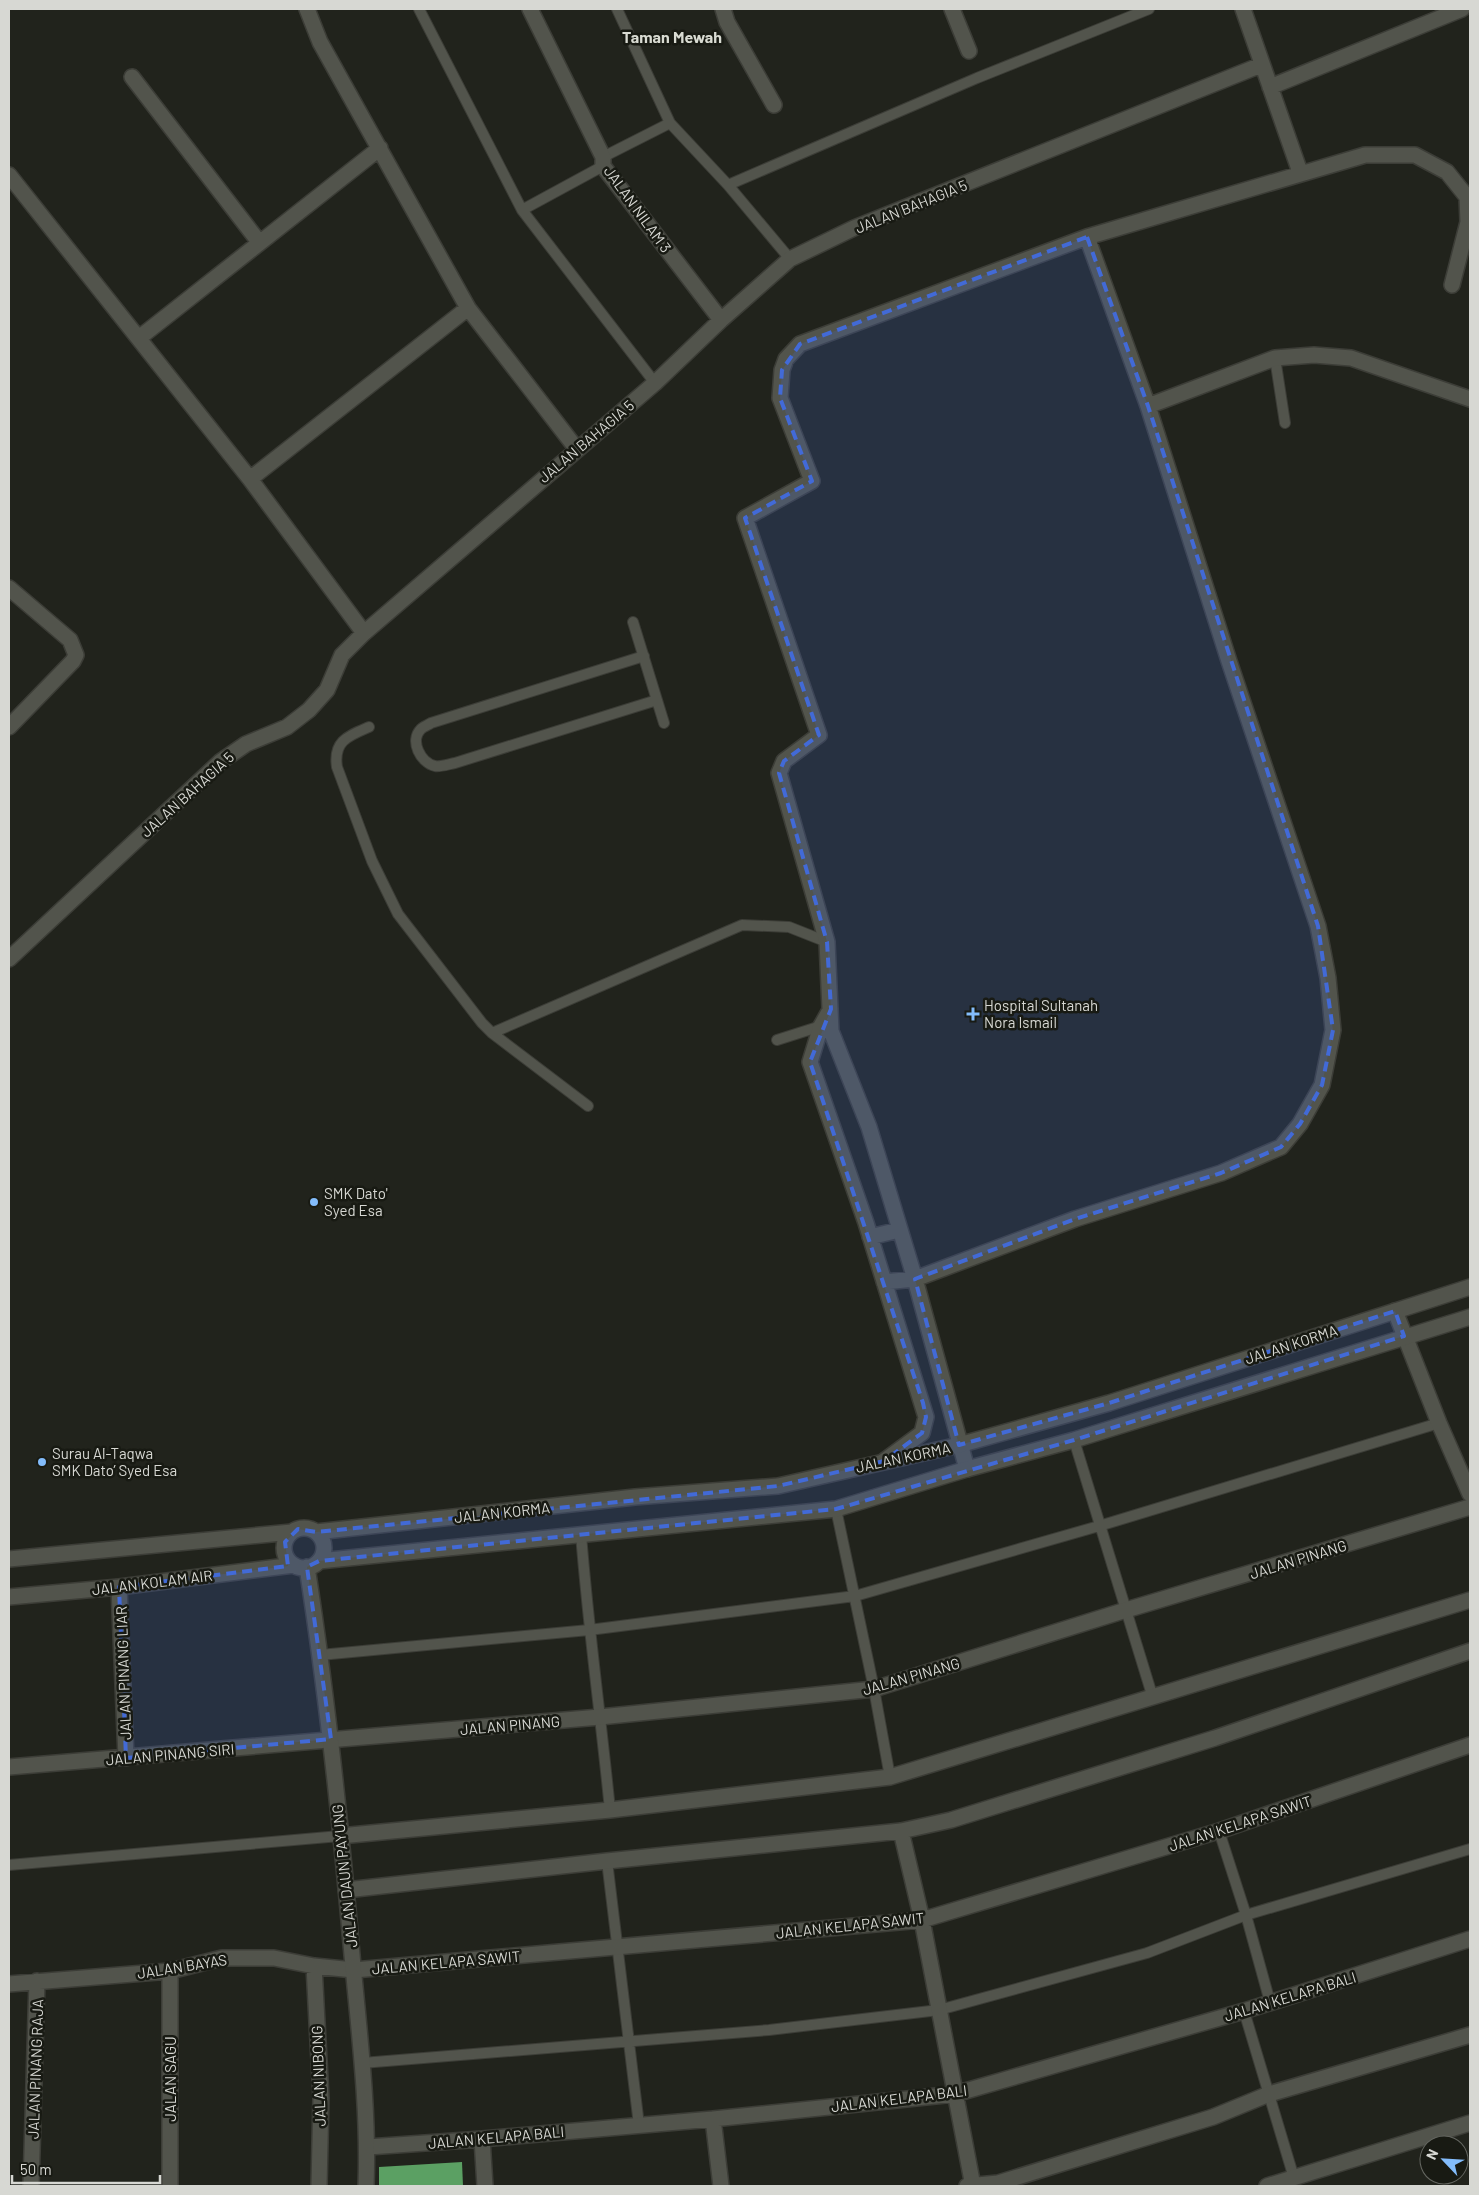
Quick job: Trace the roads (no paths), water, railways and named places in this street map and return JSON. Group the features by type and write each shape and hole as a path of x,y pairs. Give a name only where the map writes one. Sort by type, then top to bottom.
{"street":[{"path":"307,9 320,42 468,308 576,448"},
{"name":"JALAN NILAM 3","path":"530,9 603,162 721,320"},
{"path":"723,9 727,22 774,105"},
{"path":"952,9 970,51"},
{"path":"1243,9 1300,172"},
{"path":"1270,87 1462,9"},
{"name":"JALAN BAHAGIA 5","path":"9,959 220,762 246,744 287,727 309,710 327,690 342,655 364,633 576,448 655,383 721,320 790,259 854,228 1261,65"},
{"path":"132,77 260,242"},
{"path":"139,338 380,148"},
{"path":"884,1460 922,1433 926,1417 870,1236 810,1062 826,1028 831,1008 827,942 779,773 784,761 819,736 745,518 812,481 780,398 780,381 786,359 800,344 1087,237 1300,172 1365,155 1416,155 1447,172 1467,197 1468,222 1452,285"},
{"path":"9,176 250,479 364,633"},
{"path":"884,1282 915,1279 1075,1219 1221,1173 1281,1146 1300,1124 1322,1085 1333,1030 1328,978 1318,926 1232,670 1148,406 1087,237"},
{"path":"250,479 468,308"},
{"path":"1148,406 1275,358 1314,354 1351,358 1470,399"},
{"path":"9,588 70,640 76,655 73,661 9,727"},
{"path":"826,1028 869,1127 915,1279 967,1469"},
{"path":"870,1236 899,1230"},
{"name":"JALAN KORMA","path":"316,1532 635,1498 778,1486 884,1460 959,1445 1109,1403 1470,1287"},
{"path":"1395,1310 1439,1423 1470,1494"},
{"name":"JALAN KORMA","path":"307,1564 581,1534 836,1509 967,1469 1074,1440 1470,1317"},
{"name":"JALAN PINANG","path":"331,1739 600,1717 874,1689 1126,1610 1470,1508"},
{"path":"9,1559 292,1532 304,1528 316,1532 323,1542 324,1548 307,1564 289,1561 284,1548 285,1542 292,1532"},
{"name":"JALAN KOLAM AIR","path":"9,1597 119,1587 307,1564"},
{"name":"JALAN DAUN PAYUNG","path":"307,1564 331,1739 354,1970 368,2147 366,2186"},
{"name":"JALAN PINANG LIAR","path":"119,1587 126,1758"},
{"path":"340,1836 610,1810 890,1777 1470,1600"},
{"path":"346,1890 901,1831 951,1820 1205,1741 1470,1651"},
{"name":"JALAN PINANG SIRI","path":"9,1767 331,1739"},
{"name":"JALAN KELAPA SAWIT","path":"354,1970 922,1920 1219,1831 1470,1745"},
{"path":"901,1831 922,1920 973,2186"},
{"name":"JALAN KELAPA BALI","path":"368,2147 482,2140 955,2094 1244,2011 1470,1939"},
{"name":"JALAN BAYAS","path":"9,1984 170,1971 222,1958 274,1958 314,1966 354,1970"},
{"name":"JALAN NIBONG","path":"314,1966 321,2098 319,2186"},
{"name":"JALAN SAGU","path":"170,1971 170,2186"},
{"name":"JALAN PINANG RAJA","path":"32,2186 37,1981"},
{"path":"967,2186 998,2183 1213,2117 1268,2094 1470,2035"},
{"path":"713,2119 721,2186"},
{"path":"1267,2186 1470,2123"},
{"path":"482,2140 485,2186"}],"lane":[{"path":"419,9 522,210 655,383"},
{"path":"617,9 670,124 728,185 790,259"},
{"path":"728,185 976,78 1149,9"},
{"path":"522,210 670,124"},
{"path":"1275,358 1285,423"},
{"path":"633,622 664,723"},
{"path":"644,656 431,723 420,730 416,739 419,753 426,763 438,767 657,700"},
{"path":"369,727 342,742 335,755 337,767 372,861 398,914 482,1023 492,1033 588,1106"},
{"path":"492,1033 742,925 789,927 827,942"},
{"path":"777,1040 826,1028"},
{"path":"320,1655 589,1630 854,1596 1099,1526 1439,1423"},
{"path":"1074,1440 1153,1698"},
{"path":"836,1509 874,1689 890,1777"},
{"path":"581,1534 589,1630 610,1810"},
{"path":"1219,1831 1246,1915 1270,2002"},
{"path":"9,1865 340,1836"},
{"path":"362,2063 769,2030 939,2010 1147,1952 1246,1915 1470,1849"},
{"path":"607,1861 640,2125"},
{"path":"1244,2011 1294,2178"}],"place":[{"name":"Hospital Sultanah Nora Ismail","path":"973,1014"},
{"name":"SMK Dato' Syed Esa","path":"314,1202"},
{"name":"Surau Al-Taqwa SMK Dato’ Syed Esa","path":"42,1462"}],"district":[{"name":"Taman Mewah","path":"672,36"}]}
